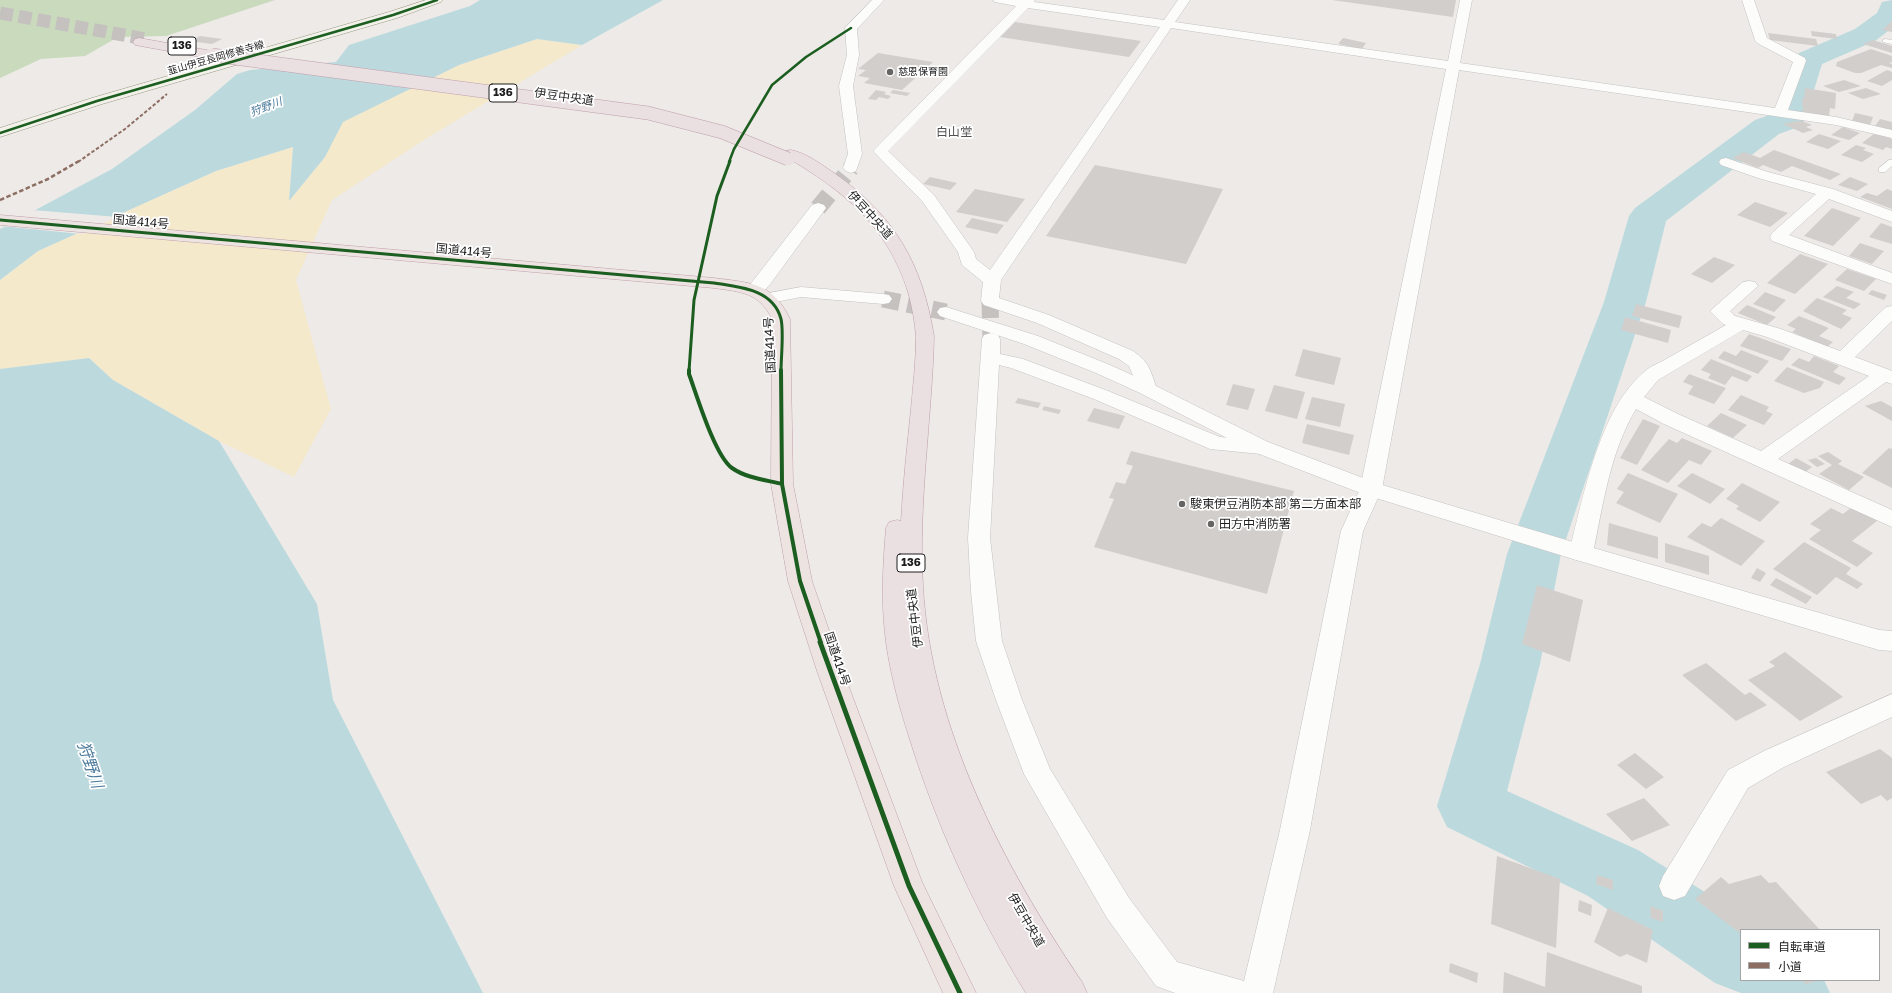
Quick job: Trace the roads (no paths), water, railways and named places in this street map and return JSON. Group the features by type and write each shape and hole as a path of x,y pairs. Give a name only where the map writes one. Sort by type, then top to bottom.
{"highway":[{"name":"伊豆中央道","path":"142,41 215,54 654,114 729,134 808,163 846,188 876,217 900,249 909,267 924,313 926,336 911,544 911,587 916,635 926,686 948,758 980,834 1019,908 1071,993"},
{"name":"伊豆中央道","path":"215,54 250,56 653,110 727,129 789,157 830,186 854,206 866,219 889,252 905,291 910,314 911,364 896,542 894,586 899,643 908,688 930,761 961,841 999,918 1045,993"},
{"name":"国道414号","path":"0,220 714,283 762,294 777,307 782,319 782,484 800,581 830,671 909,886 960,993"}],"main road":[{"name":"韮山伊豆長岡修善寺線","path":"0,133 97,101 393,15 437,0"}],"street":[{"path":"851,168 855,154 855,147 846,86 853,55 851,28 878,0"},
{"path":"999,0 1027,2 1166,24 1780,113 1853,124 1892,134"},
{"path":"1147,389 1138,363 1126,355 1043,319 990,301 992,280 1166,24 1184,0"},
{"path":"1257,993 1295,830 1352,530 1371,489 1466,0"},
{"path":"1748,0 1761,40 1800,61 1780,113"},
{"path":"992,280 968,261 966,252 928,198 880,151 1027,2"},
{"path":"1726,162 1763,175 1793,181 1827,192 1892,217"},
{"path":"1827,192 1778,237 1892,279"},
{"path":"818,208 765,279 762,294 802,292 883,299"},
{"path":"1749,286 1719,311 1729,320 1774,333 1888,376"},
{"path":"1843,359 1892,311"},
{"path":"946,312 1031,340 1103,369 1147,389 1261,447 1371,489 1581,553 1879,640 1892,641"},
{"path":"1581,553 1604,459 1619,423 1642,385 1651,376 1741,324"},
{"path":"1234,993 1167,976 1118,908 1038,774 1009,700 989,641 983,592 979,538 991,349 1016,363 1087,389 1217,444 1261,447"},
{"path":"1763,460 1888,376"},
{"path":"1633,399 1671,418 1892,519"},
{"path":"1674,886 1738,779 1774,759 1892,706"}],"lane":[{"path":"1882,170 1892,162"}],"water":[{"name":"狩野川","path":"480,0 663,0 582,45 537,39 459,65 343,122 325,157 289,201 293,147 216,171 38,251 0,280 0,229 112,169 195,110 237,74 250,70 336,62 349,45 470,6"},
{"name":"狩野川","path":"89,358 113,380 219,441 317,604 333,700 483,993 0,993 0,369"}],"waterway":[{"path":"1740,956 1613,873 1470,806 1510,664 1534,554 1625,302 1648,216 1767,127 1789,119 1809,59 1865,35 1889,17 1892,8"},
{"path":"1774,981 1792,993"}],"tunnel":[{"path":"0,13 146,39"},
{"path":"818,208 851,168"},
{"path":"883,299 946,312"},
{"path":"990,301 991,339"}],"place":[{"name":"慈恩保育園","path":"890,72"},
{"name":"駿東伊豆消防本部 第二方面本部","path":"1182,504"},
{"name":"田方中消防署","path":"1211,524"}],"district":[{"name":"白山堂","path":"954,132"}]}
